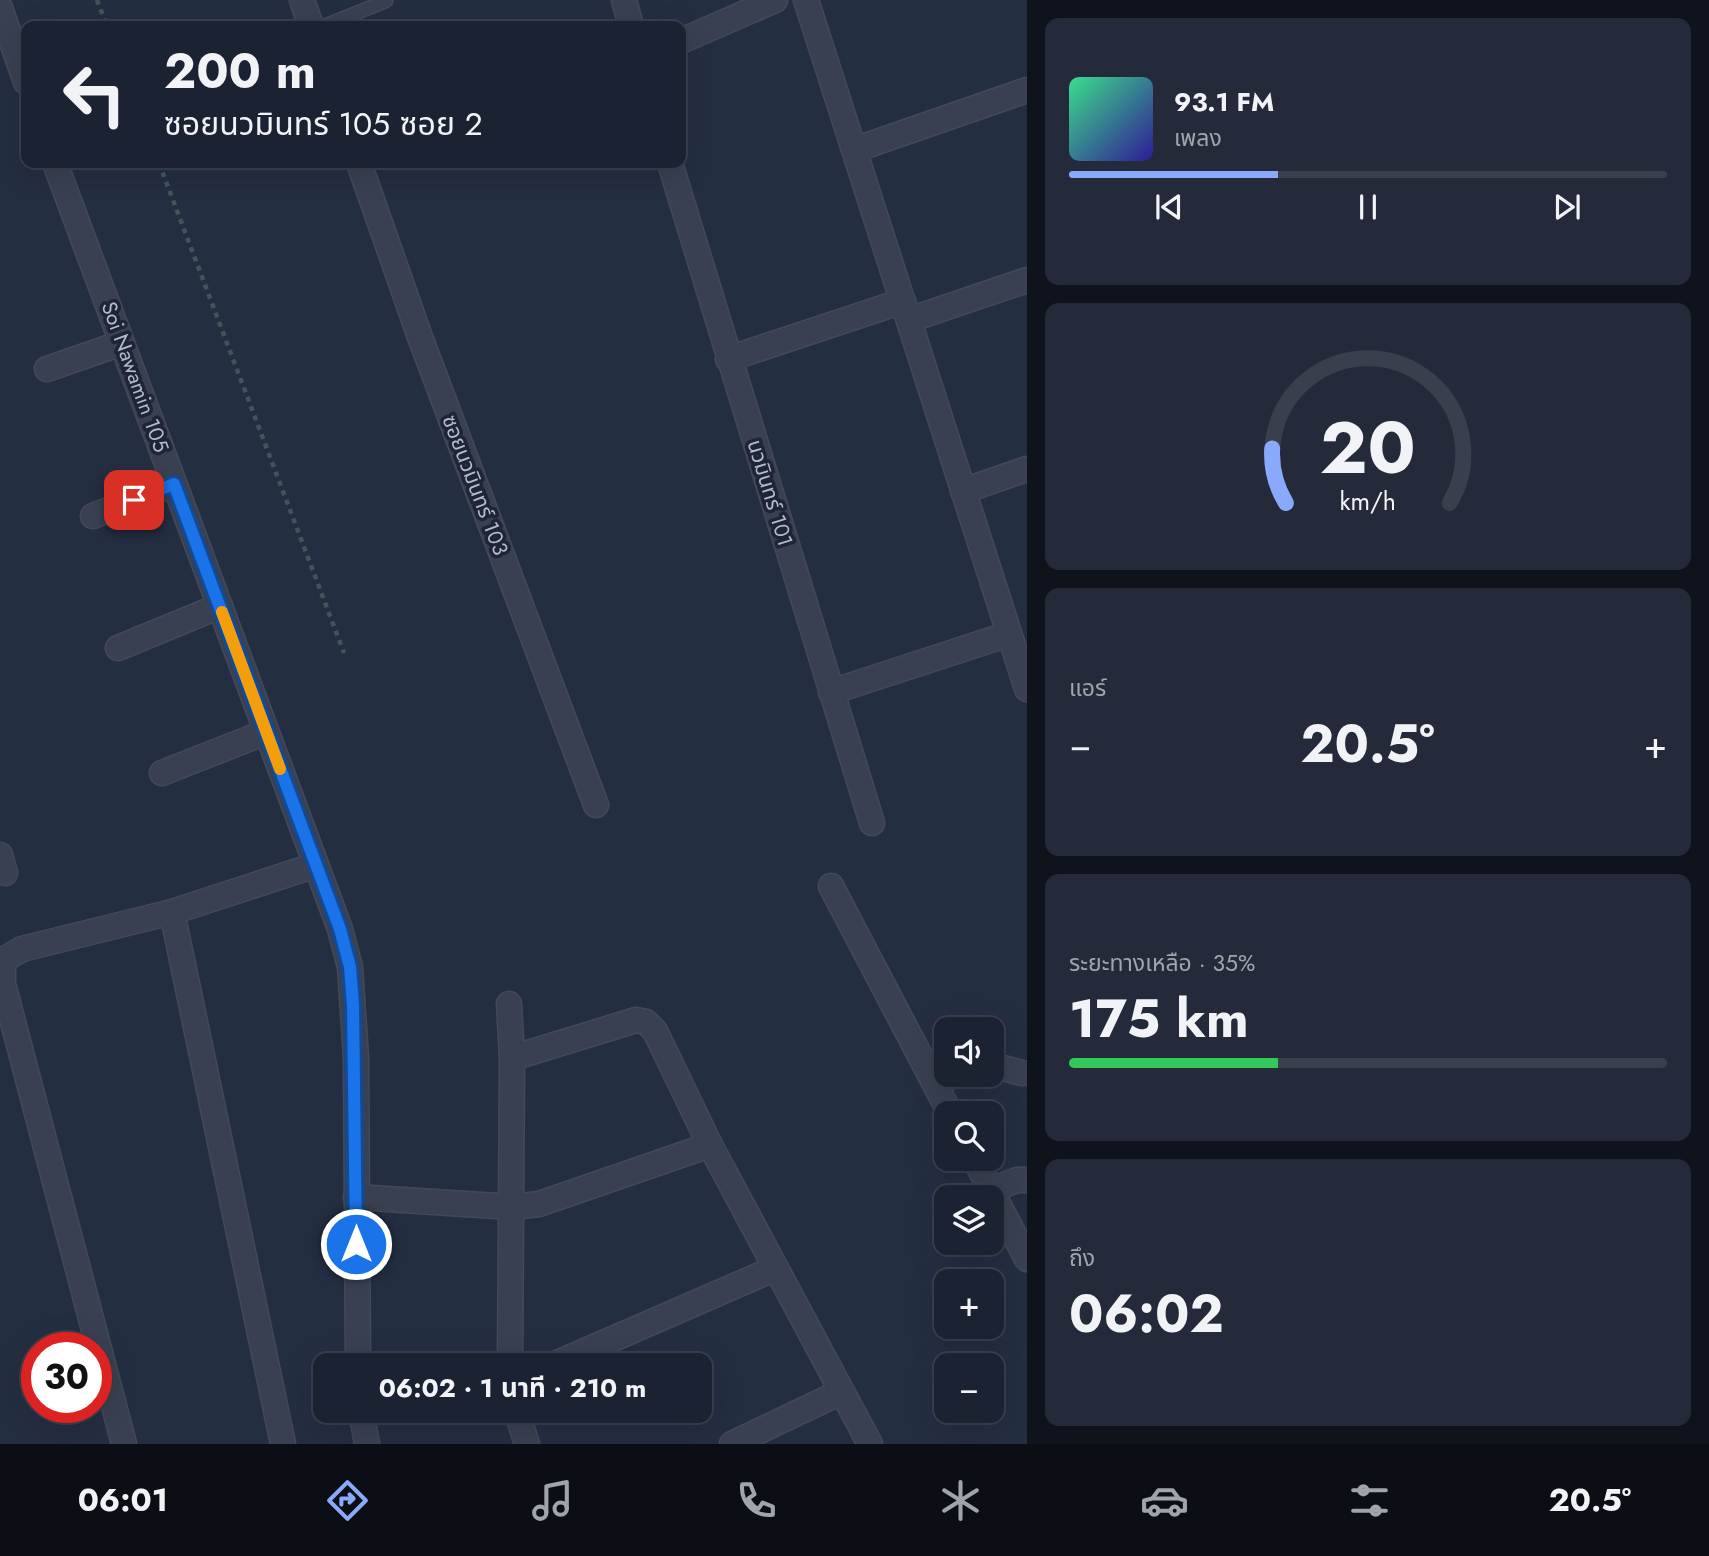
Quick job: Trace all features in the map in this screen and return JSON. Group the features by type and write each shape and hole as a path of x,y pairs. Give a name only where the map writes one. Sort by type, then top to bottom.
{"street":[{"path":"302,0 309,21"},
{"path":"624,0 630,21"},
{"path":"686,39 775,0"},
{"path":"806,0 1027,689"},
{"path":"0,8 21,68"},
{"path":"854,150 1027,90"},
{"name":"Soi Nawamin 105","path":"57,168 340,929 350,967 356,1058 358,1353"},
{"name":"ซอยนวมินทร์ 103","path":"361,168 420,337 596,805"},
{"name":"นวมินทร์ 101","path":"671,168 872,823"},
{"path":"728,359 1027,280"},
{"path":"47,369 122,343"},
{"path":"963,491 1027,468"},
{"path":"93,516 174,484"},
{"path":"118,648 220,606"},
{"path":"831,692 1009,634"},
{"path":"162,774 266,732"},
{"path":"124,1444 3,984 2,969 7,956 22,949 172,912 316,865"},
{"path":"831,886 934,1060"},
{"path":"172,912 283,1444"},
{"path":"509,1004 512,1058 510,1353"},
{"path":"512,1058 622,1023 646,1022 655,1031 710,1145 870,1444"},
{"path":"1004,1068 1022,1073"},
{"path":"356,1197 512,1207 564,1198 710,1145"},
{"path":"1004,1185 1017,1180 1027,1180"},
{"path":"1004,1215 1027,1259"},
{"path":"581,1353 776,1268"},
{"path":"732,1444 841,1392"},
{"path":"363,1423 367,1444"},
{"path":"520,1423 527,1444"}],"lane":[{"path":"336,21 386,1"}],"path":[{"path":"97,0 105,21"},
{"path":"161,168 344,653"}],"slow traffic":[{"path":"222,612 280,769"}],"route":[{"path":"134,500 174,484 340,929 350,967 356,1058 356,1244"}]}
